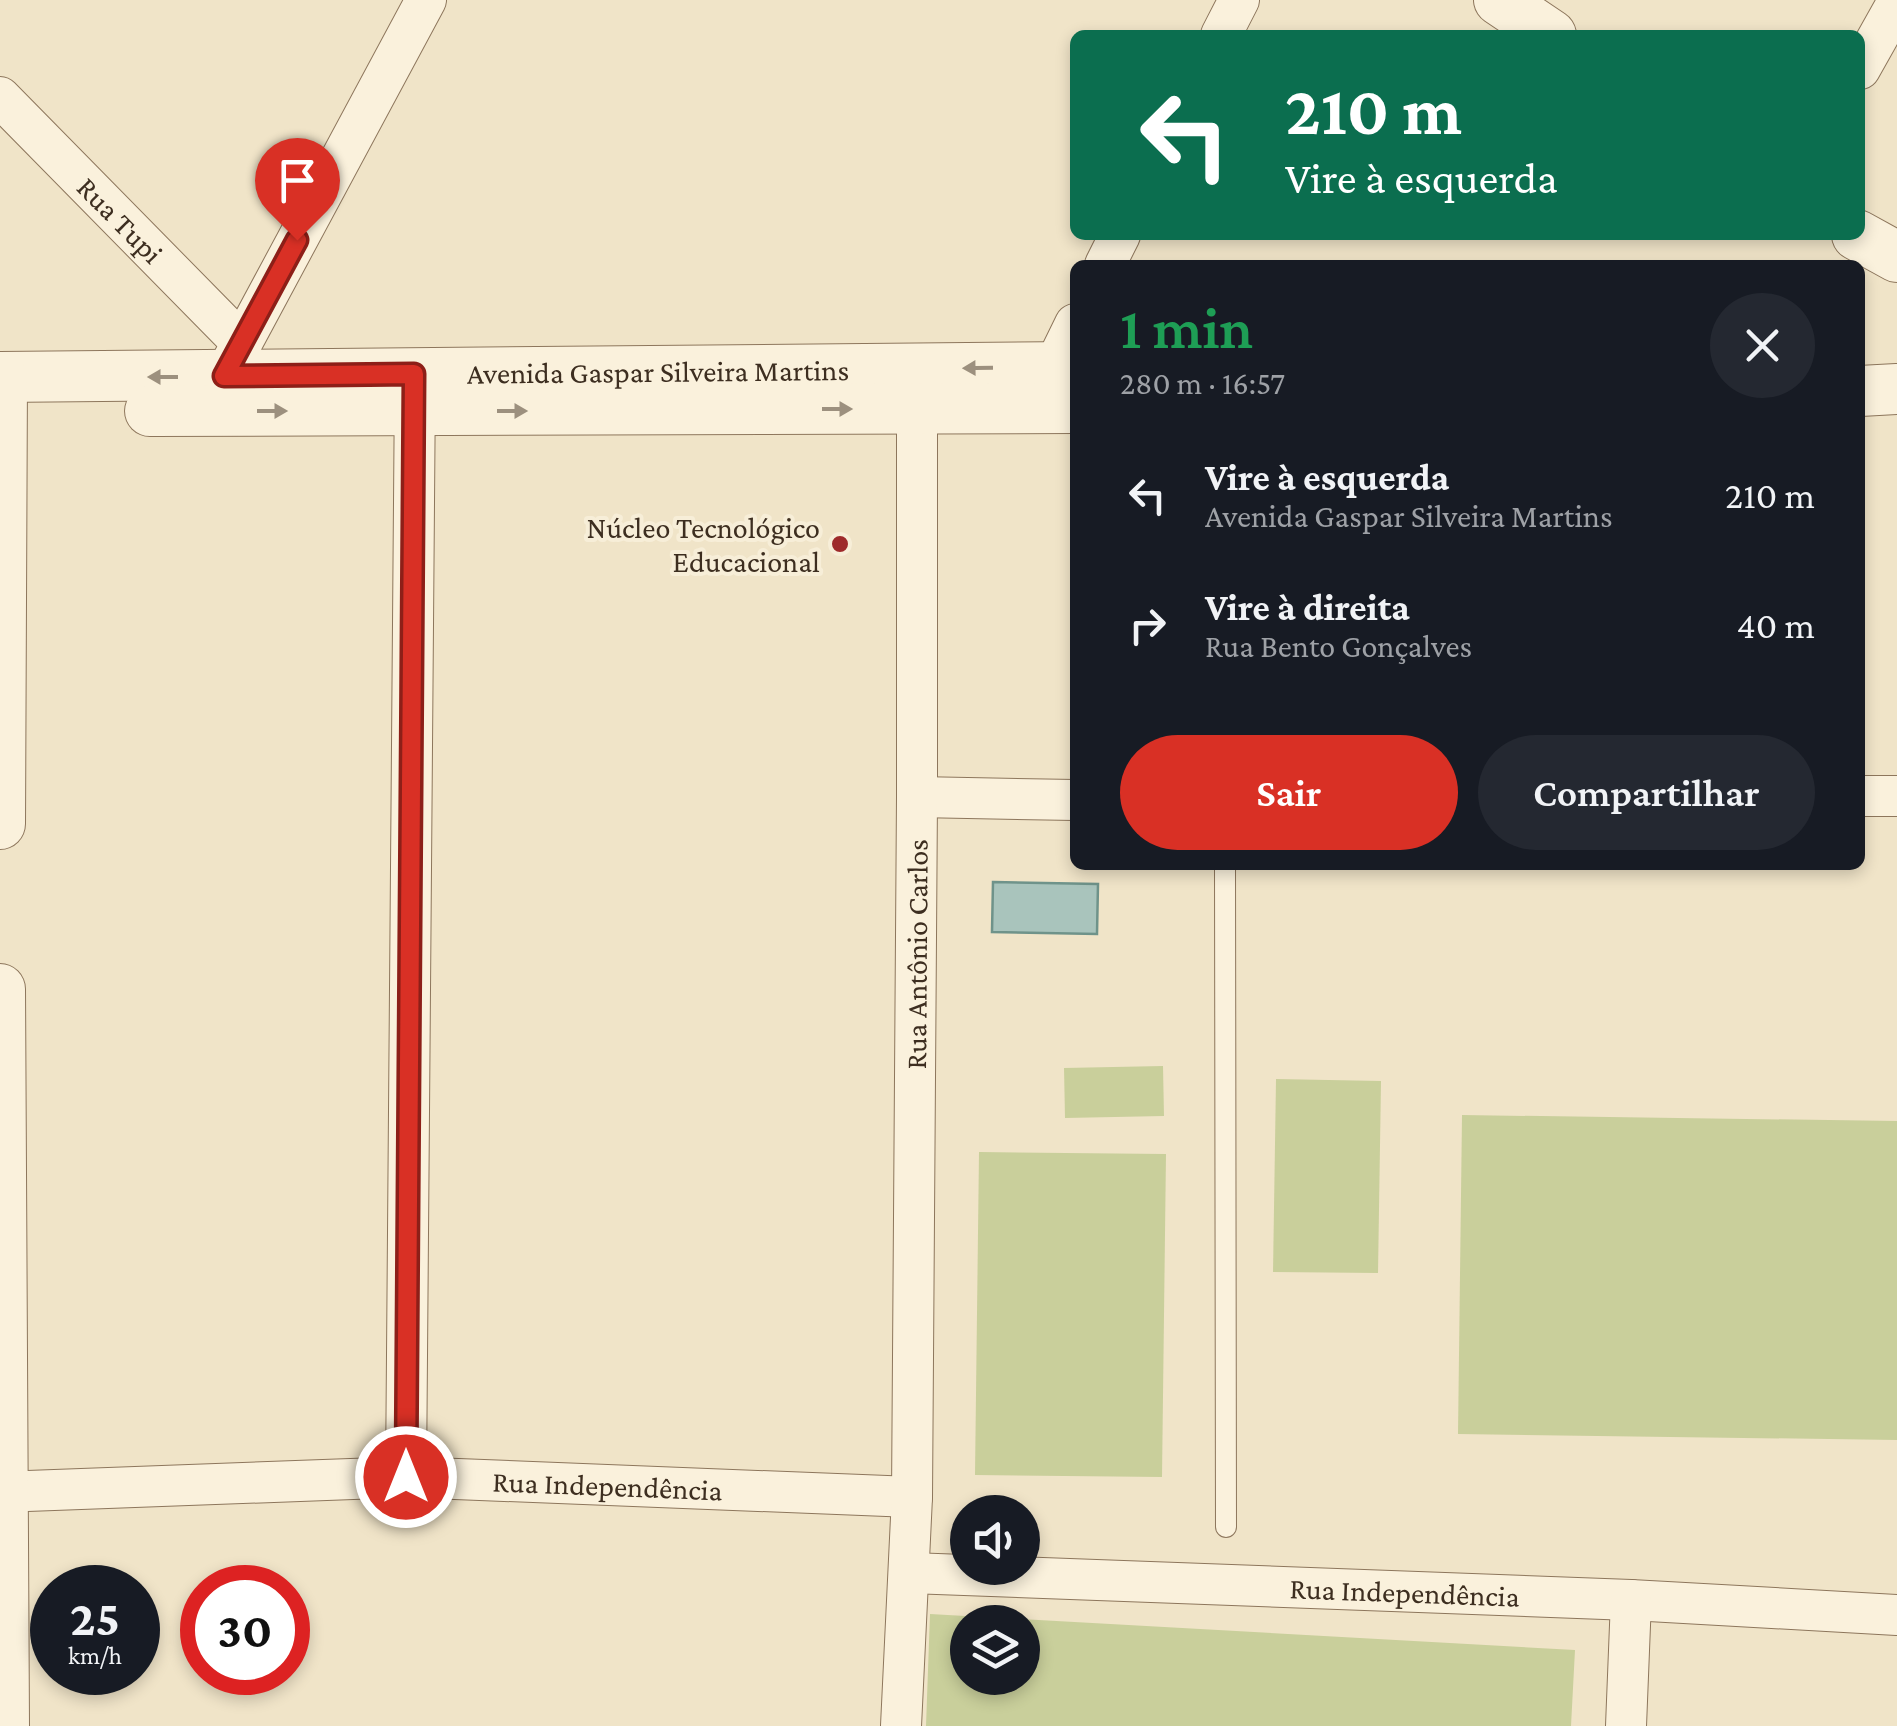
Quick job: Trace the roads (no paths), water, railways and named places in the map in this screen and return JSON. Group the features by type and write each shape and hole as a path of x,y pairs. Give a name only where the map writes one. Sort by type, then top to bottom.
{"street":[{"path":"224,377 426,0"},
{"path":"1224,30 1239,0"},
{"path":"1499,0 1544,30"},
{"path":"1865,61 1897,3"},
{"name":"Rua Tupi","path":"0,97 224,377"},
{"path":"1865,240 1897,258"},
{"name":"Avenida Gaspar Silveira Martins","path":"415,393 1070,366"},
{"name":"Avenida Gaspar Silveira Martins","path":"1,394 224,377 415,393 916,408 1070,366"},
{"path":"1865,391 1897,389"},
{"path":"406,1477 415,393"},
{"path":"0,824 1,394"},
{"name":"Rua Antônio Carlos","path":"902,1726 912,1497 916,408"},
{"path":"1865,796 1897,796"},
{"path":"917,797 1070,800"},
{"path":"0,990 4,1726"},
{"name":"Rua Independência","path":"1,1492 406,1477 912,1497"},
{"name":"Rua Independência","path":"910,1573 1631,1600 1897,1615"},
{"path":"1626,1726 1631,1600"}],"lane":[{"path":"1225,870 1226,1527"}],"water":[{"path":"993,882 1098,884 1097,934 992,932"}],"place":[{"name":"Núcleo Tecnológico Educacional","path":"840,544"}]}
